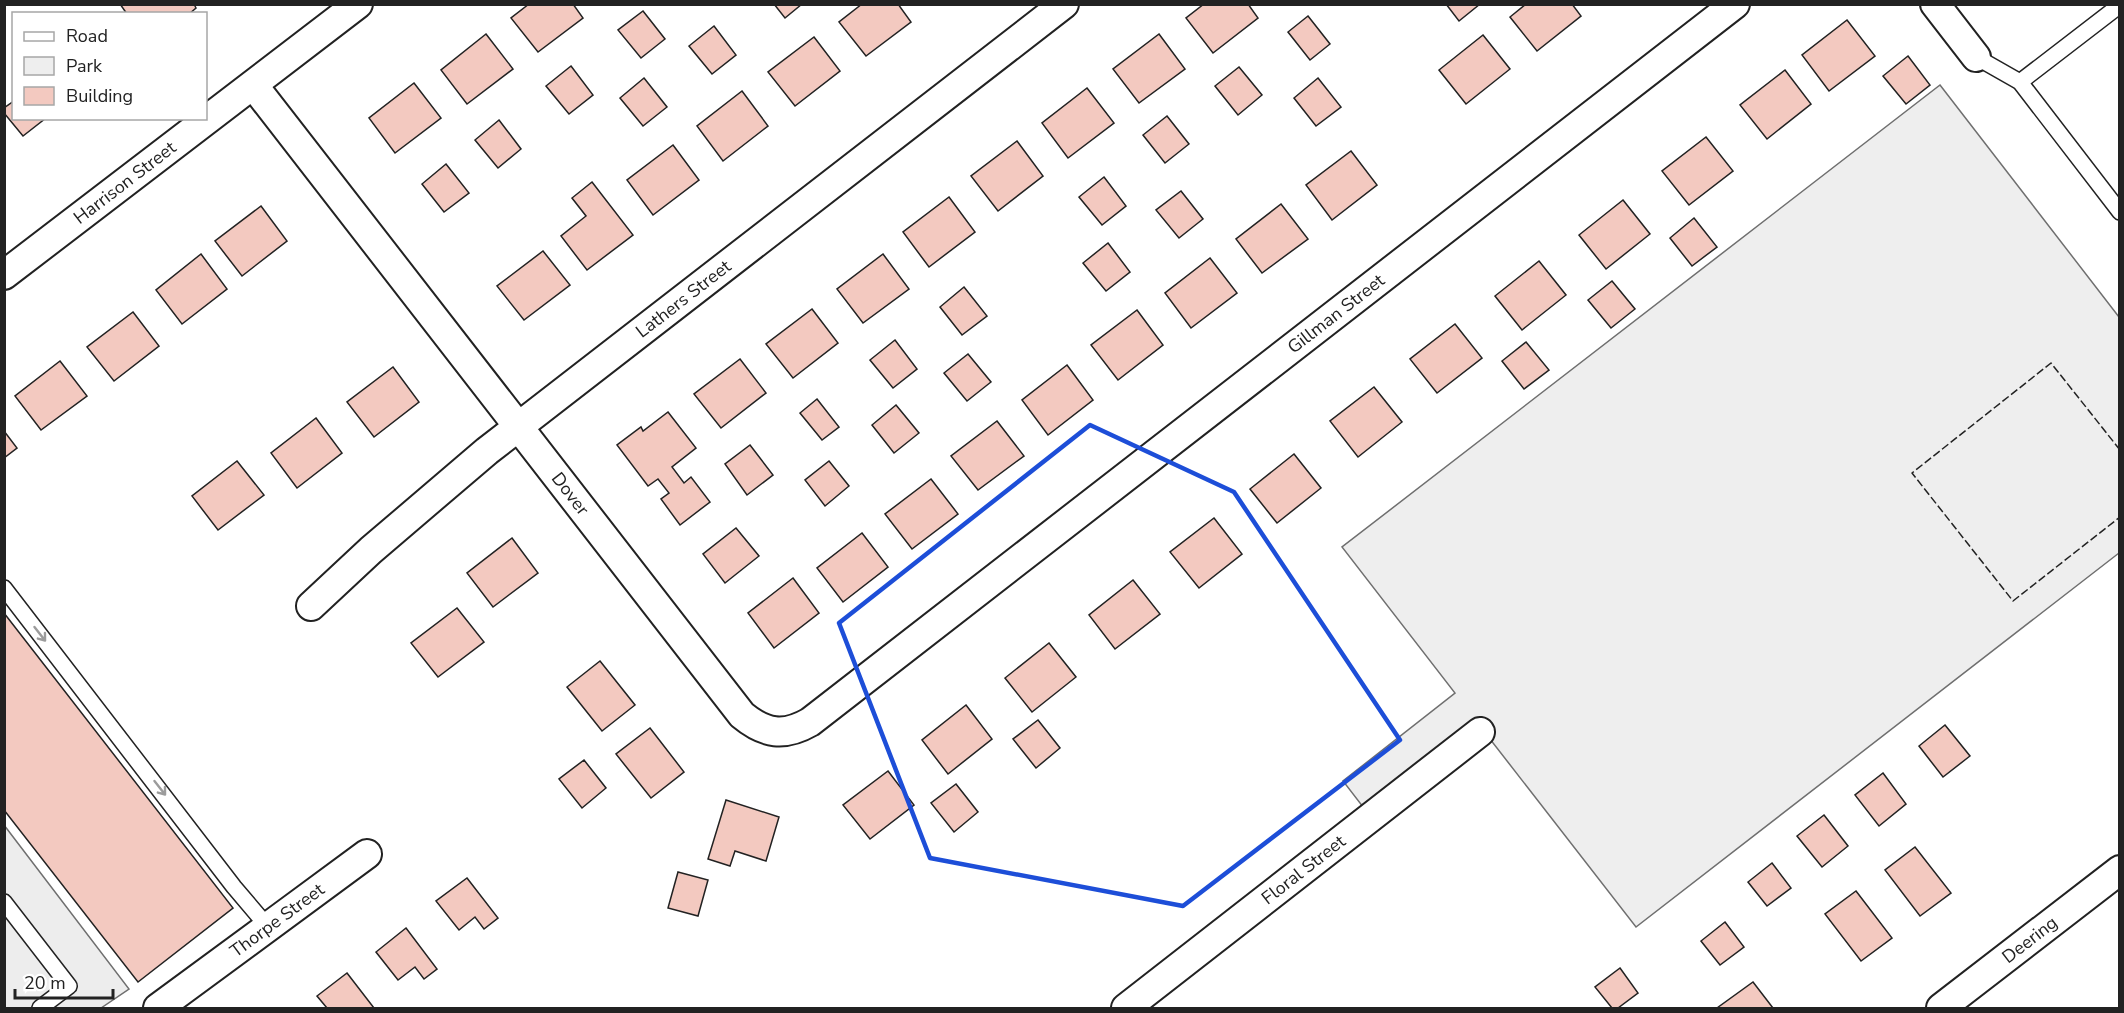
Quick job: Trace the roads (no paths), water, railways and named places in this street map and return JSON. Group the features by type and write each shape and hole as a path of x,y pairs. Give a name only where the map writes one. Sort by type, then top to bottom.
{"street":[{"name":"Harrison Street","path":"4,275 254,86 358,4"},
{"name":"Lathers Street","path":"311,606 371,550 487,451 1065,4"},
{"name":"Gillman Street","path":"938,622 1735,4"},
{"path":"1935,4 1976,57"},
{"name":"Dover","path":"254,86 742,715 769,731 786,732 799,729 938,622"},
{"name":"Floral Street","path":"1126,1008 1480,732"},
{"name":"Thorpe Street","path":"158,1008 367,854"},
{"name":"Deering","path":"1941,1008 2120,870"}],"lane":[{"path":"2020,82 2120,5"},
{"path":"1976,57 2020,82 2120,212"},
{"path":"4,588 234,887 268,927"},
{"path":"4,902 69,986 40,1008"}]}
